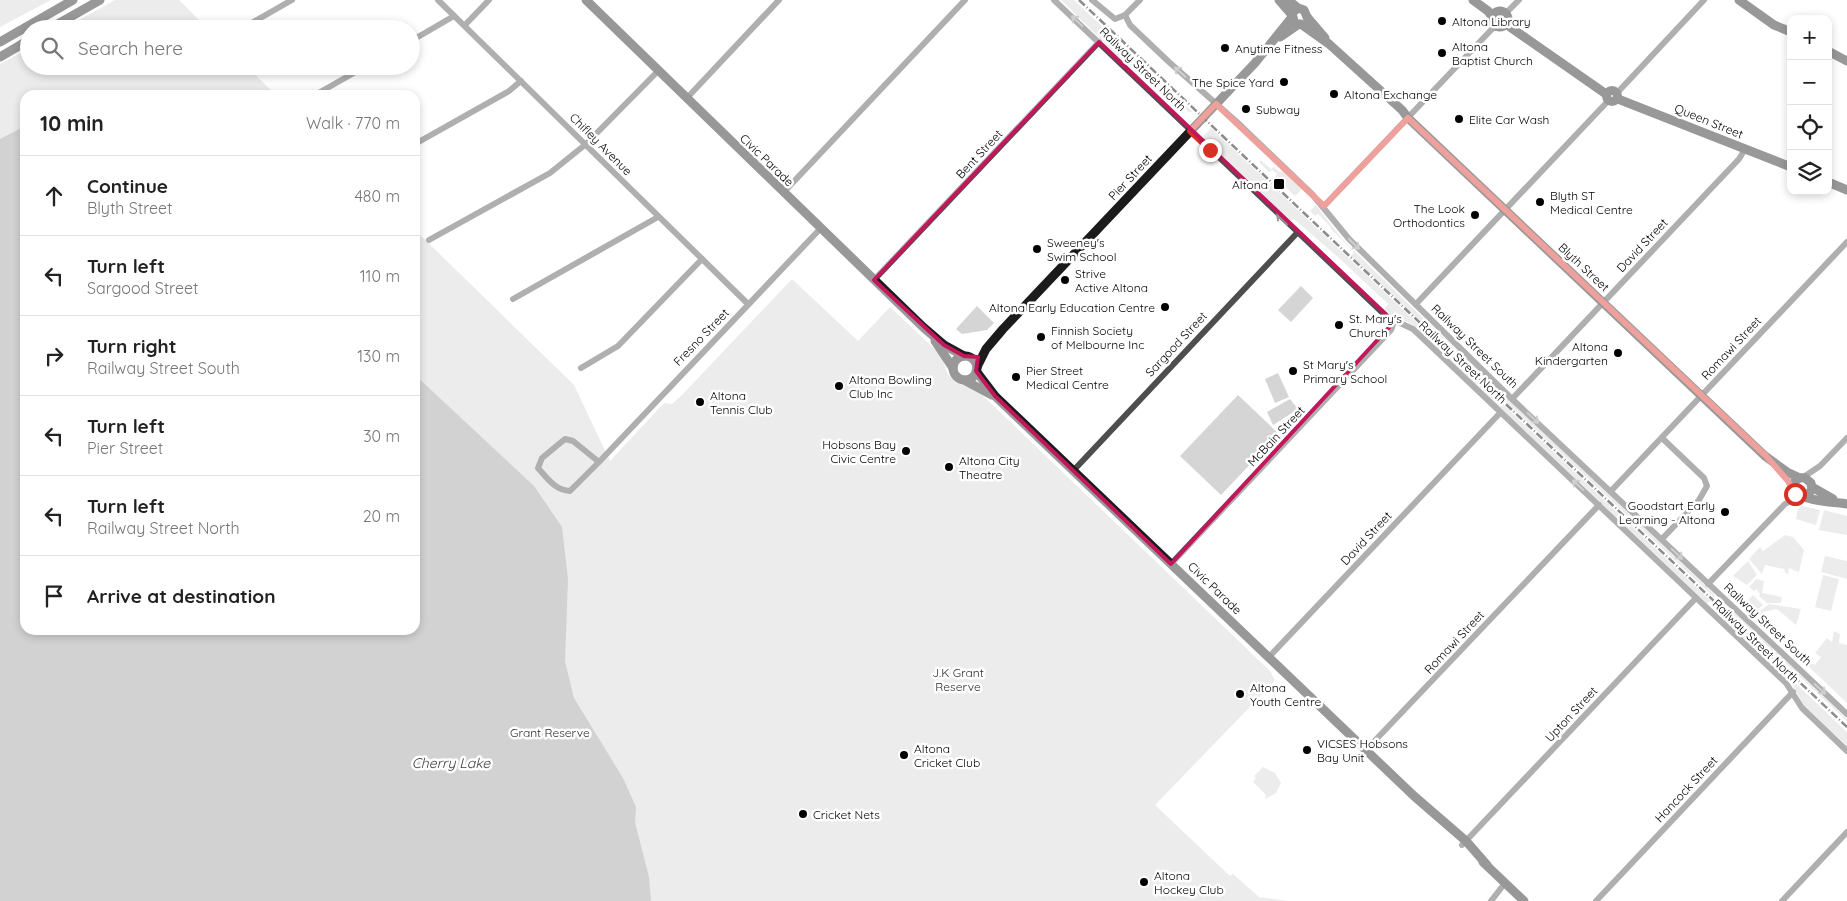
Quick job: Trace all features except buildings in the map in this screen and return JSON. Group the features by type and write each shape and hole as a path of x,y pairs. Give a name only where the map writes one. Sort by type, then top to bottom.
{"street":[{"path":"38,20 73,0"},
{"path":"65,20 100,0"},
{"path":"257,20 292,0"},
{"name":"Chifley Avenue","path":"438,0 748,304"},
{"path":"465,25 489,0"},
{"path":"686,99 779,0"},
{"path":"783,193 965,0"},
{"name":"Railway Street North","path":"1054,0 1297,233 1394,322 1413,329 1793,692 1802,708 1847,751"},
{"path":"1092,0 1112,18 1119,19 1126,15 1140,0"},
{"path":"1279,0 1302,22 1306,11 1294,13"},
{"path":"1288,0 1294,13"},
{"path":"1324,206 1518,0"},
{"path":"1476,2 1613,102 1704,0"},
{"path":"1738,0 1774,24 1787,30"},
{"path":"1748,0 1787,29"},
{"name":"Civic Parade","path":"589,1 686,99 932,336 953,368"},
{"name":"Pier Street","path":"976,369 986,349 1003,329 1216,104 1274,41 1294,13"},
{"name":"Railway Street South","path":"1126,15 1130,25 1324,206 1348,239 1512,399 1847,714"},
{"path":"420,36 454,16"},
{"name":"Pier Street","path":"1274,41 1302,22"},
{"name":"Blyth Street","path":"1302,22 1329,44 1386,97 1395,110 1408,118 1766,456 1787,472 1801,478"},
{"path":"0,42 20,30"},
{"name":"Bent Street","path":"874,280 1099,42"},
{"path":"0,57 20,45"},
{"path":"1832,53 1847,61"},
{"path":"429,240 550,173 586,144 658,71"},
{"path":"324,90 350,75"},
{"path":"420,141 509,91 521,81"},
{"name":"Queen Street","path":"1617,96 1787,165"},
{"path":"1416,304 1505,210 1607,97"},
{"name":"David Street","path":"1512,399 1739,159 1745,149"},
{"path":"1832,184 1847,190"},
{"path":"513,299 658,217"},
{"name":"Fresno Street","path":"600,462 573,441 565,439 542,458 538,468 552,484 562,490 570,491 600,462 820,229"},
{"name":"Sargood Street","path":"1073,470 1297,233"},
{"name":"Romawi Street","path":"1611,491 1847,242"},
{"path":"581,368 618,346 702,258"},
{"name":"McBain Street","path":"1171,564 1391,330 1394,322"},
{"name":"Pier Street","path":"966,356 1003,329"},
{"name":"Civic Parade","path":"932,336 966,356"},
{"path":"966,356 973,359 976,369 970,378 964,380 955,374 953,368 957,358 966,356"},
{"name":"Civic Parade","path":"976,369 995,396 1524,901"},
{"name":"Civic Parade","path":"964,380 995,396"},
{"name":"David Street","path":"1269,657 1500,412"},
{"path":"1662,438 1704,478 1707,486 1699,500 1662,540"},
{"path":"1796,493 1794,483 1820,466 1847,438"},
{"name":"Blyth Street","path":"1766,456 1796,493"},
{"path":"1708,584 1796,493 1809,494 1820,466"},
{"path":"1796,493 1847,504 1824,494 1812,486 1809,481 1801,478"},
{"name":"Romawi Street","path":"1366,750 1598,505"},
{"name":"Upton Street","path":"1464,843 1696,598"},
{"name":"Hancock Street","path":"1596,901 1793,692"},
{"path":"1782,901 1847,832"},
{"path":"1492,900 1507,884"}],"highlighted area":[{"path":"1099,42 1394,322 1171,564 995,396 976,371 978,357 964,356 944,345 874,280"}],"green space":[{"path":"0,0 51,0 0,27"},
{"path":"115,0 179,0 199,20 79,20"},
{"path":"1061,0 1074,0 1192,111 1190,113 1133,59 1127,65"},
{"path":"20,53 20,75 255,75 271,90 20,90 20,635 420,635 420,235 574,385 610,461 664,403 672,404 682,395 792,279 858,341 890,307 942,356 947,373 956,383 977,390 1270,671 1275,680 1272,684 1155,805 1230,876 1233,874 1259,897 1287,901 0,901 0,64"},
{"path":"1211,128 1711,601 1707,603 1721,617 1412,324 1391,316 1384,309 1388,304 1294,219 1291,221 1202,138"},
{"path":"1261,160 1271,169 1274,167 1280,172 1283,171 1302,189 1295,196 1275,177 1277,174 1272,170 1269,172 1259,162"},
{"path":"1316,205 1342,239 1714,594 1715,598 1351,256 1354,252 1318,214 1315,216 1310,211"},
{"path":"1301,286 1313,298 1291,322 1278,310"},
{"path":"977,306 994,323 987,330 962,334 956,329"},
{"path":"1278,373 1289,397 1275,403 1265,379"},
{"path":"1238,395 1279,434 1221,495 1180,456"},
{"path":"1290,399 1298,409 1273,425 1267,412"},
{"path":"1802,506 1820,510 1816,525 1796,519 1798,509"},
{"path":"1824,510 1847,516 1847,535 1819,530"},
{"path":"1785,535 1793,537 1804,550 1799,572 1789,568 1788,574 1786,574 1784,569 1765,565 1762,574 1749,559 1760,547 1763,551"},
{"path":"1825,556 1847,561 1847,579 1821,572"},
{"path":"1748,561 1757,575 1747,585 1733,576"},
{"path":"1823,575 1839,579 1831,611 1815,607"},
{"path":"1756,579 1764,581 1762,593 1782,597 1781,603 1767,603 1759,596 1760,594 1756,589 1754,591 1749,587"},
{"path":"1753,595 1763,605 1753,614 1743,606"},
{"path":"1769,604 1801,609 1796,625 1777,609 1763,612 1756,618 1754,616"},
{"path":"1713,605 1847,732 1847,746 1805,707 1791,683 1723,619 1724,616"},
{"path":"1732,610 1847,719 1847,721 1730,611"},
{"path":"1834,631 1840,634 1839,643 1847,645 1847,703 1806,664 1808,661 1815,665 1821,657 1815,653 1827,638 1832,642"},
{"path":"1263,767 1275,773 1281,783 1276,793 1265,799 1266,795 1253,782 1256,778 1254,776"}],"water":[{"name":"Cherry Lake","path":"20,129 20,635 420,635 420,380 534,486 562,527 568,579 565,661 574,698 623,778 636,807 635,822 649,877 651,901 0,901 0,139"}],"railway":[{"path":"1079,0 1847,727"}],"place":[{"name":"Altona Library","path":"1442,21"},
{"name":"Anytime Fitness","path":"1225,48"},
{"name":"Altona Baptist Church","path":"1442,53"},
{"name":"The Spice Yard","path":"1284,82"},
{"name":"Altona Exchange","path":"1334,94"},
{"name":"Subway","path":"1246,109"},
{"name":"Elite Car Wash","path":"1459,119"},
{"name":"Altona","path":"1279,184"},
{"name":"Blyth ST Medical Centre","path":"1540,202"},
{"name":"The Look Orthodontics","path":"1475,215"},
{"name":"Sweeney's Swim School","path":"1037,249"},
{"name":"Strive Active Altona","path":"1065,280"},
{"name":"Altona Early Education Centre","path":"1165,307"},
{"name":"St. Mary's Church","path":"1339,325"},
{"name":"Finnish Society of Melbourne Inc","path":"1041,337"},
{"name":"Altona Kindergarten","path":"1618,353"},
{"name":"St Mary's Primary School","path":"1293,371"},
{"name":"Pier Street Medical Centre","path":"1016,377"},
{"name":"Altona Bowling Club Inc","path":"839,386"},
{"name":"Altona Tennis Club","path":"700,402"},
{"name":"Hobsons Bay Civic Centre","path":"906,451"},
{"name":"Altona City Theatre","path":"949,467"},
{"name":"Goodstart Early Learning - Altona","path":"1725,512"},
{"name":"Altona Youth Centre","path":"1240,694"},
{"name":"VICSES Hobsons Bay Unit","path":"1307,750"},
{"name":"Altona Cricket Club","path":"904,755"},
{"name":"Cricket Nets","path":"803,814"},
{"name":"Altona Hockey Club","path":"1144,882"}],"route":[{"path":"1210,150 1190,131 1216,104 1324,206 1408,118 1766,456 1788,481 1795,494"}],"park label":[{"name":"J.K Grant Reserve","path":"958,679"},
{"name":"Grant Reserve","path":"550,732"}]}
